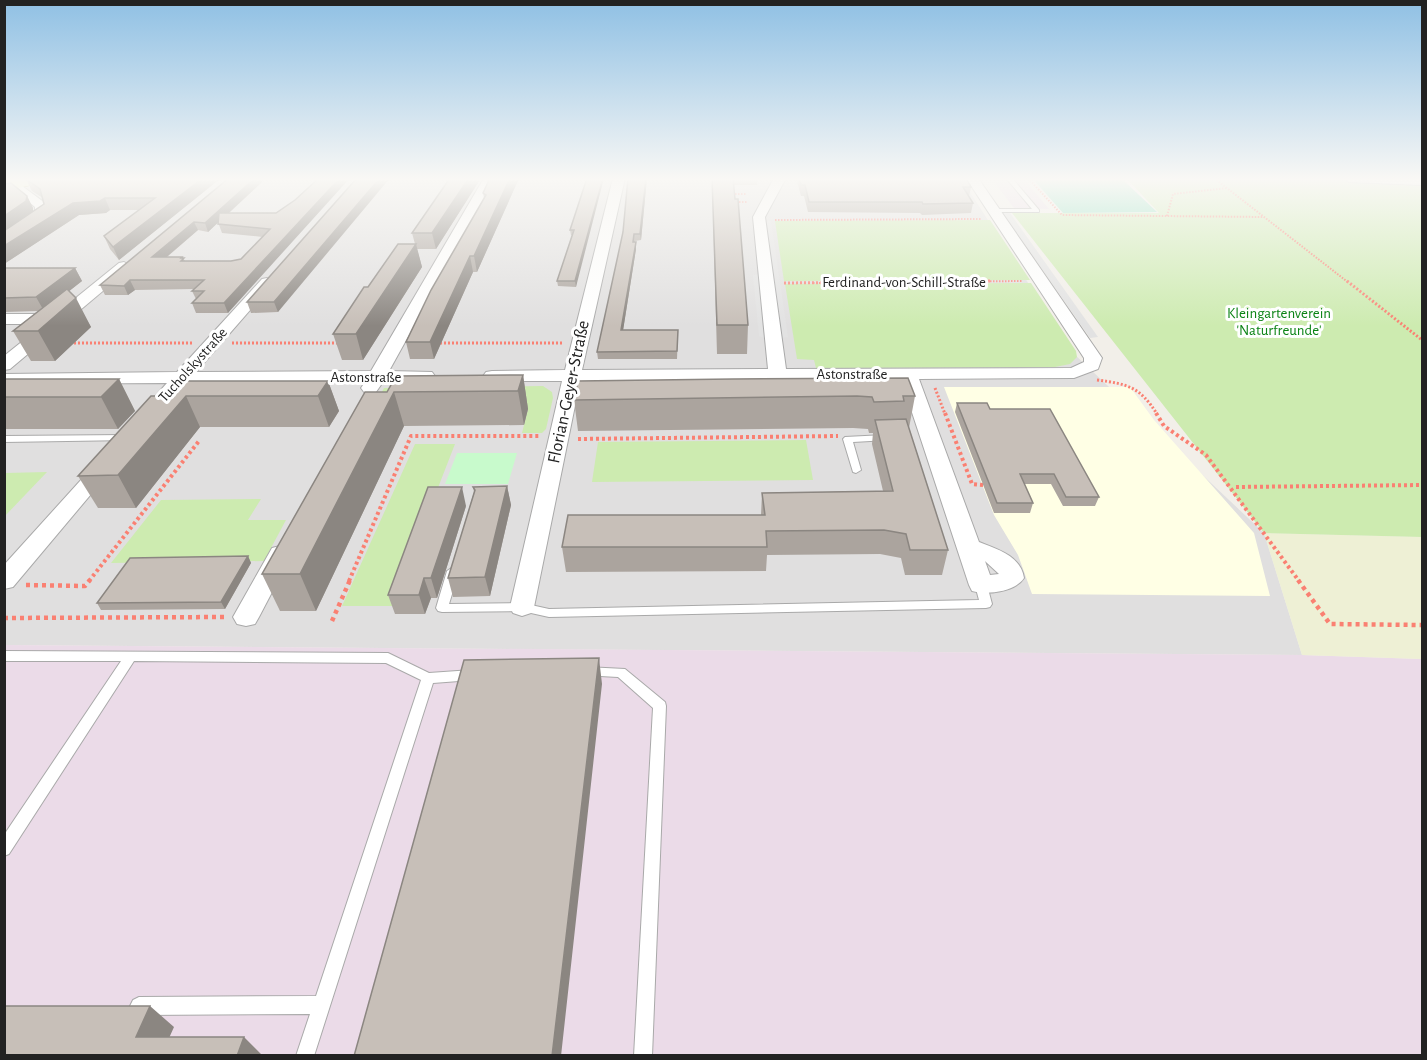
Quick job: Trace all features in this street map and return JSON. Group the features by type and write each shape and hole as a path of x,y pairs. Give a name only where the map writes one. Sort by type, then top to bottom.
{"street":[{"path":"4,243 25,227"},
{"path":"360,407 462,227"},
{"name":"Florian-Geyer-Straße","path":"522,607 572,376 607,227"},
{"path":"760,227 778,375"},
{"path":"1006,227 1093,358 1092,365 1074,373"},
{"path":"4,365 137,255"},
{"name":"Tucholskystraße","path":"10,583 128,438 274,274"},
{"path":"4,319 59,320"},
{"name":"Astonstraße","path":"480,376 1074,373"},
{"name":"Astonstraße","path":"908,374 924,437 969,547 981,585"},
{"name":"Astonstraße","path":"4,379 445,376"},
{"path":"246,617 292,533"},
{"path":"969,547 994,556 1011,571 1012,578 1007,581 981,585"}],"lane":[{"path":"4,439 128,438"},
{"path":"856,470 848,439 895,438"},
{"path":"455,563 442,608 522,607 549,613 986,604 981,585"},
{"path":"4,656 388,658 428,678 492,674"},
{"path":"4,849 131,656"},
{"path":"568,672 621,672 660,706 643,1056"},
{"path":"305,1056 428,678"},
{"path":"122,1007 322,1005"}],"path":[{"path":"1277,227 1422,340"},
{"name":"Ferdinand-von-Schill-Straße","path":"767,283 1041,281"},
{"path":"64,343 193,344"},
{"path":"429,343 554,343"},
{"path":"236,344 340,344"},
{"path":"1074,373 1082,377 1120,383 1139,392 1147,398 1164,426 1206,455 1330,624 1422,625"},
{"path":"934,384 972,484 983,485"},
{"path":"332,621 411,436 848,436 848,439"},
{"path":"10,583 85,586 199,441"},
{"path":"1236,487 1422,484"},
{"path":"4,618 246,617"}],"shaded area":[{"path":"4,227 993,227 1073,353 1264,533 1302,655 5,645"},
{"path":"765,227 772,227 788,337 781,338"},
{"path":"1013,227 1020,227 1098,337 1090,338"},
{"path":"760,274 767,339 759,336 753,275"},
{"path":"944,387 1130,387 1154,420 1254,533 1270,596 1032,594 1018,555 994,515"},
{"path":"1264,533 1422,537 1422,659 1302,655"},
{"path":"6,645 1302,655 1422,659 1422,1055 5,1055"}],"green space":[{"path":"776,227 995,227 1030,280 784,281"},
{"name":"Kleingartenverein 'Naturfreunde'","path":"1023,227 1422,227 1422,537 1264,533"},
{"path":"1031,283 1076,351 1077,357 1070,364 1055,367 816,368 814,360 797,359 785,284"},
{"path":"543,386 552,392 553,398 546,429 542,433 522,433 528,409 361,432 384,388"},
{"path":"806,440 813,480 592,482 598,442"},
{"path":"415,444 455,444 392,606 342,606"},
{"path":"457,453 517,453 508,484 445,484"},
{"path":"47,472 5,516 5,473"},
{"path":"261,499 248,520 286,520 264,561 111,563 161,500"}],"building":[{"path":"9,227 34,227 4,246 4,231"},
{"path":"115,227 138,227 113,247 104,236"},
{"path":"169,227 187,227 152,257 184,258 181,261 241,259 270,229 254,227 294,227 224,303 192,303 204,291 192,291 204,280 130,280 124,286 100,285"},
{"path":"313,227 338,227 274,302 247,302"},
{"path":"416,227 436,227 432,233 412,233"},
{"path":"467,227 487,227 474,256 470,256 430,342 406,342 431,290"},
{"path":"571,227 590,227 575,281 557,281 574,230 570,230"},
{"path":"623,227 641,227 640,234 634,234 633,242 636,242 621,330 678,330 677,351 597,352"},
{"path":"714,227 740,227 748,325 717,325"},
{"path":"398,244 416,244 356,334 333,334 364,287 368,287"},
{"path":"4,268 75,268 36,297 4,298"},
{"path":"67,289 76,298 38,331 13,331"},
{"path":"523,375 518,391 394,392 300,574 262,574 365,392 387,392 396,376"},
{"path":"908,378 915,396 903,396 904,401 874,402 872,397 857,396 574,400 578,381"},
{"path":"4,379 119,379 101,397 4,397"},
{"path":"185,381 328,381 318,396 186,396 118,475 78,476 151,396 172,396"},
{"path":"957,403 987,403 990,409 1050,409 1099,497 1066,497 1054,474 1020,474 1033,503 997,503"},
{"path":"906,419 948,550 910,550 906,534 884,530 766,531 767,547 562,547 568,515 765,515 762,493 893,491 875,420"},
{"path":"507,486 485,577 448,578 475,490 473,487"},
{"path":"428,487 462,487 431,578 424,578 419,595 388,595"},
{"path":"248,556 221,602 97,603 130,558"},
{"path":"599,658 552,1056 354,1056 464,660"},
{"path":"4,1006 150,1006 136,1037 244,1037 237,1056 4,1056"}]}
